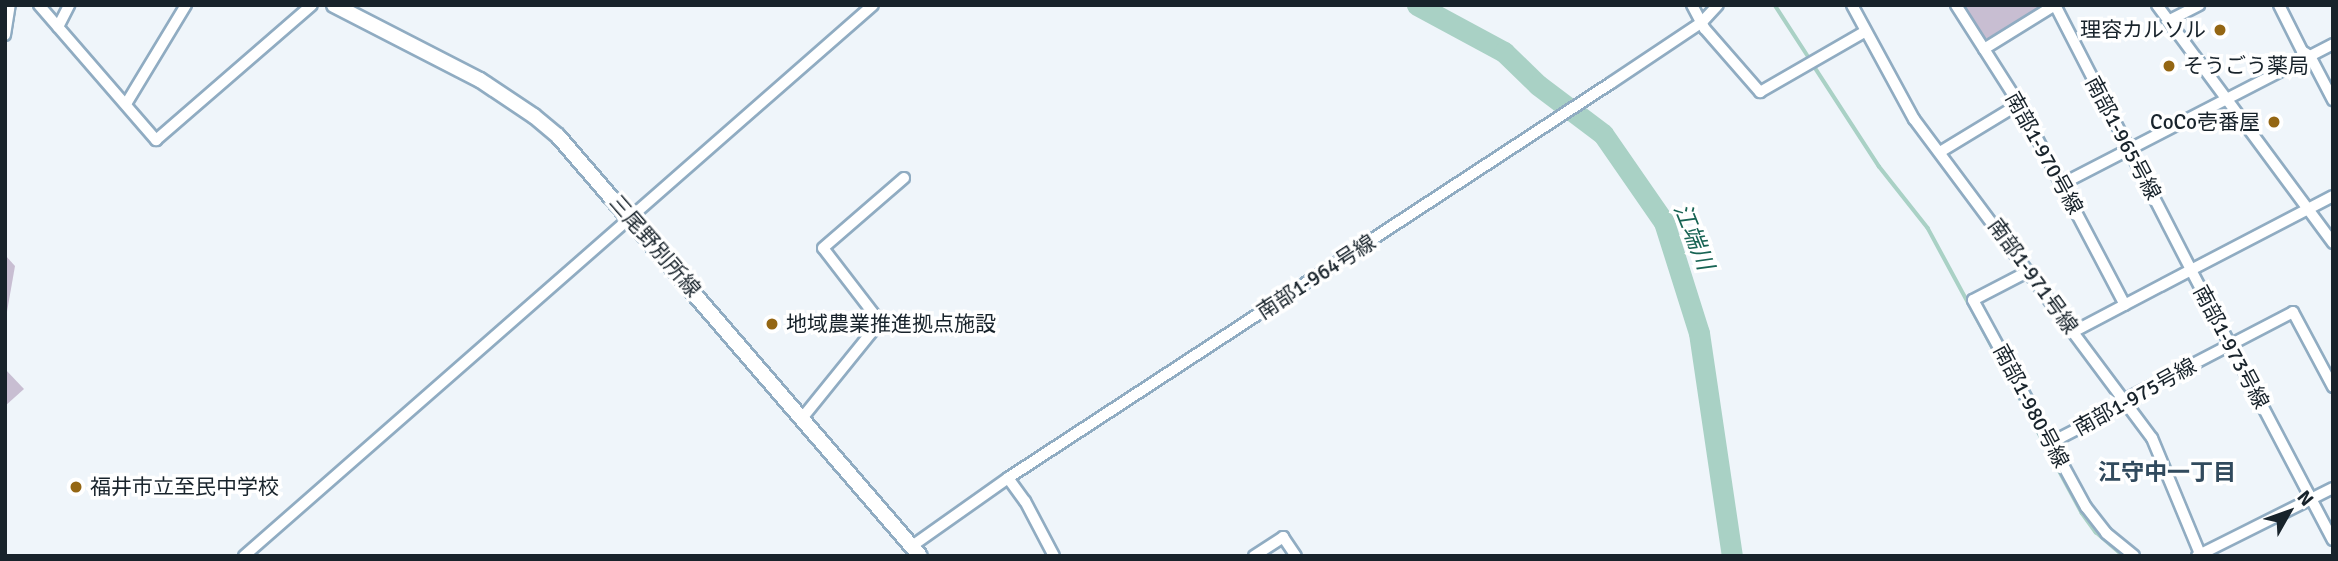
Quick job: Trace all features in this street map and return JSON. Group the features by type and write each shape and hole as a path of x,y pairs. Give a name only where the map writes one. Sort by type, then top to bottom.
{"main road":[{"name":"三尾野別所線","path":"334,5 480,80 534,116 586,166 916,551"}],"street":[{"path":"5,36 10,5"},
{"path":"39,5 156,141 312,5"},
{"path":"58,27 69,5"},
{"path":"126,104 186,5"},
{"path":"244,556 873,5"},
{"path":"1692,5 1705,29 1760,92 1866,31"},
{"name":"南部1-964号線","path":"916,551 1008,478 1611,83 1702,22 1718,5"},
{"name":"南部1-971号線","path":"1852,5 1914,119 2152,438 2199,555"},
{"name":"南部1-970号線","path":"1956,5 2019,104 2125,305"},
{"path":"1984,49 2055,5"},
{"name":"南部1-965号線","path":"2055,5 2191,270"},
{"path":"2157,5 2333,243"},
{"path":"2168,21 2199,5"},
{"path":"2278,5 2302,51 2310,56 2333,100"},
{"path":"2062,184 2333,44"},
{"path":"1940,152 2019,104"},
{"path":"803,417 880,322 822,248 904,178"},
{"name":"南部1-973号線","path":"2333,196 2191,270 2333,540"},
{"path":"2073,332 2191,270"},
{"name":"南部1-980号線","path":"2029,271 1973,300 2085,507 2106,533 2134,556"},
{"name":"南部1-975号線","path":"2050,443 2294,312 2333,387"},
{"path":"1008,478 1025,501 1054,556"},
{"path":"2199,555 2333,488"},
{"path":"1254,556 1283,537 1296,556"}],"shaded area":[{"path":"1962,5 2044,5 1989,39 1984,38"},
{"path":"5,255 15,266 5,323"},
{"path":"5,369 24,389 5,406"}],"waterway":[{"name":"江端川","path":"1417,5 1504,52 1538,85 1603,134 1664,222 1699,333 1732,556"},
{"path":"1775,5 1808,56"},
{"path":"1816,69 1879,166 1928,228 2082,513 2096,532 2124,556"}],"place":[{"name":"理容カルソル","path":"2220,30"},
{"name":"そうごう薬局","path":"2169,66"},
{"name":"CoCo壱番屋","path":"2274,122"},
{"name":"地域農業推進拠点施設","path":"772,324"},
{"name":"福井市立至民中学校","path":"76,487"}],"district":[{"name":"江守中一丁目","path":"2167,473"}]}
